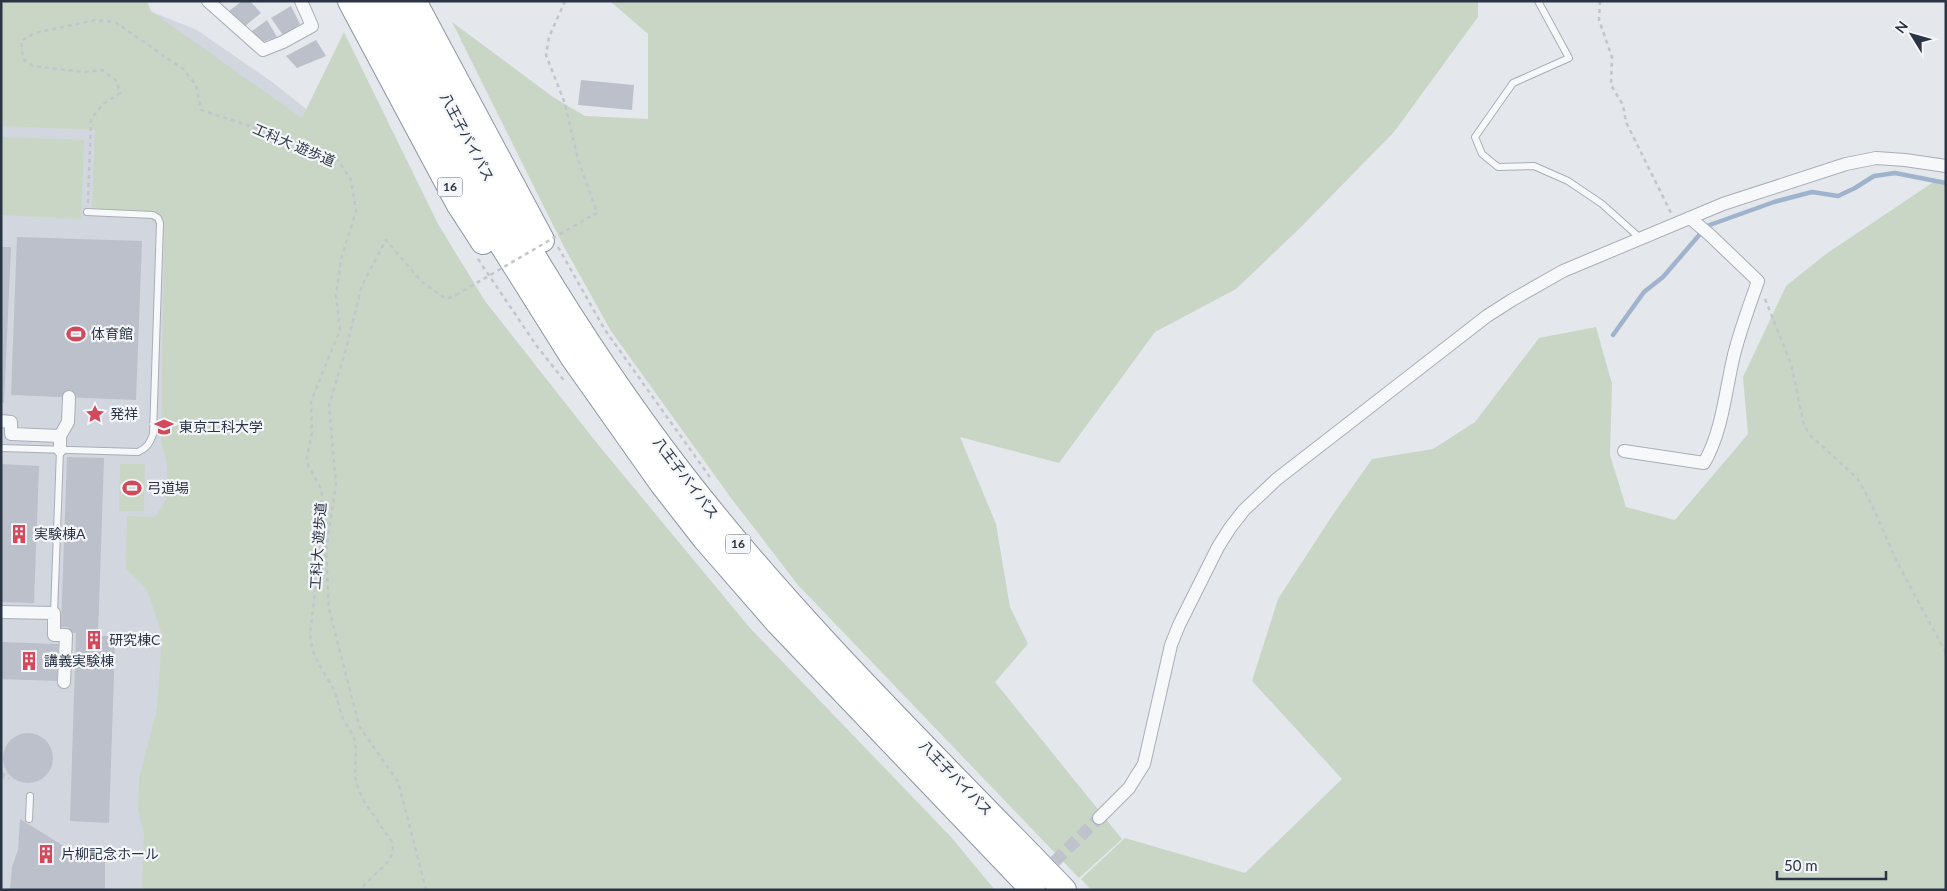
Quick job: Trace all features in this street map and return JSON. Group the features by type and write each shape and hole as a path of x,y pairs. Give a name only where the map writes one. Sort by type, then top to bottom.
{"highway":[{"name":"16","path":"350,1 459,205 523,298 573,358"},
{"name":"八王子バイパス","path":"370,1 496,234 529,290 573,358 662,484 736,576 804,651 1033,890"},
{"name":"八王子バイパス","path":"394,1 522,236 567,310 646,426 721,524 794,608 1064,890"},
{"name":"16","path":"414,1 646,426"}],"street":[{"path":"208,1 263,50 283,42 312,26 301,1"},
{"path":"1099,818 1129,788 1144,764 1171,645 1218,547 1230,528 1244,510 1277,479 1487,316 1563,271 1676,223 1694,221 1723,204 1862,160 1892,158 1946,166"},
{"path":"1624,451 1704,463 1710,452 1725,404 1733,358 1758,282 1694,221"},
{"path":"60,450 60,436 68,422 69,397"},
{"path":"1,421 10,422 11,434 40,439 60,436"},
{"path":"1,612 54,613 54,635 67,634 64,682"}],"lane":[{"path":"1538,1 1569,58 1513,83 1475,137 1482,154 1498,166 1534,166 1568,181 1602,204 1640,238"},
{"path":"1,448 138,452 145,449 153,434 160,223 158,218 153,215 87,212"},
{"path":"54,613 60,450"},
{"path":"29,819 30,796"}],"path":[{"path":"426,890 398,782 359,726 329,608 326,550 336,485 329,405 346,349 362,285 386,240 422,282 446,298 456,295 597,213 578,159 564,101 546,55 548,37 565,1"},
{"path":"1600,1 1598,20 1612,57 1611,85 1623,105 1626,122 1676,223"},
{"name":"工科大 遊歩道","path":"87,212 91,120 103,104 120,92 116,81 102,70 84,72 33,66 23,59 21,42 35,32 95,20 115,22 183,69 196,86 201,110 272,133 308,150 337,159 351,180 356,211 340,259 336,295 340,330 311,402 312,433 306,461 322,491 319,559 310,634 312,647 315,657 334,690 343,719 354,737 356,750 354,776 358,788 365,803 392,842 393,851 389,861 359,890"},
{"path":"550,232 606,330 714,483"},
{"path":"1758,282 1791,364 1804,425 1809,434 1857,478 1870,499 1898,564 1946,653"},
{"path":"1,779 5,774 9,779"}],"shaded area":[{"name":"東京工科大学","path":"1,1 98,1 132,4 197,30 272,82 353,146 413,890 1,890"}],"green space":[{"path":"1,1 147,1 151,11 302,118 344,32 438,224 485,301 600,447 750,628 951,837 995,890 142,890 144,835 138,809 139,779 157,709 162,635 147,589 126,569 127,516 155,517 166,500 167,464 161,440 164,232 150,219 92,207 95,130 1,126"},
{"path":"610,1 1478,1 1478,17 1394,132 1300,228 1236,289 1155,332 1059,463 960,437 996,524 1010,607 1028,644 995,682 1122,839 1079,878 798,585 731,498 611,331 563,245 452,22 553,97 585,116 648,119 648,34"},
{"path":"2,137 84,140 81,219 1,215"},
{"path":"1938,179 1946,184 1946,890 1091,890 1081,879 1125,838 1245,873 1342,779 1252,681 1278,599 1372,459 1433,449 1475,422 1539,338 1596,327 1612,384 1610,455 1626,507 1675,520 1748,434 1743,377 1786,286 1826,254"},
{"name":"弓道場","path":"120,464 145,464 144,511 119,511"}],"building":[{"path":"242,1 250,1 261,13 244,27 229,11"},
{"path":"291,6 300,24 283,35 271,18"},
{"path":"267,20 277,37 260,43 251,32"},
{"path":"316,40 326,56 297,68 286,56"},
{"path":"581,80 634,85 632,110 578,105"},
{"name":"体育館","path":"17,237 142,241 136,400 11,395"},
{"path":"1,247 11,247 4,403 1,403"},
{"name":"研究棟C","path":"67,457 104,458 98,636 111,636 111,643 115,643 109,823 70,821 76,633 68,633 68,627 61,627"},
{"name":"実験棟A","path":"1,464 39,466 34,603 1,602"},
{"name":"講義実験棟","path":"1,642 58,644 57,681 1,679"},
{"path":"23,733 33,733 46,740 53,753 53,763 46,776 33,783 23,783 14,779 7,772 3,763 3,753 7,744 14,737"},
{"name":"片柳記念ホール","path":"20,819 83,858 83,852 105,852 105,890 10,890 12,867 18,850"}],"waterway":[{"path":"1613,335 1644,292 1663,277 1707,226 1774,202 1812,192 1838,196 1874,176 1895,173 1946,183"}],"tunnel":[{"path":"1042,874 1099,818"}],"place":[{"name":"体育館","path":"76,334"},
{"name":"発祥","path":"95,414"},
{"name":"東京工科大学","path":"164,427"},
{"name":"弓道場","path":"132,488"},
{"name":"実験棟A","path":"19,534"},
{"name":"研究棟C","path":"94,640"},
{"name":"講義実験棟","path":"29,661"},
{"name":"片柳記念ホール","path":"46,854"}]}
